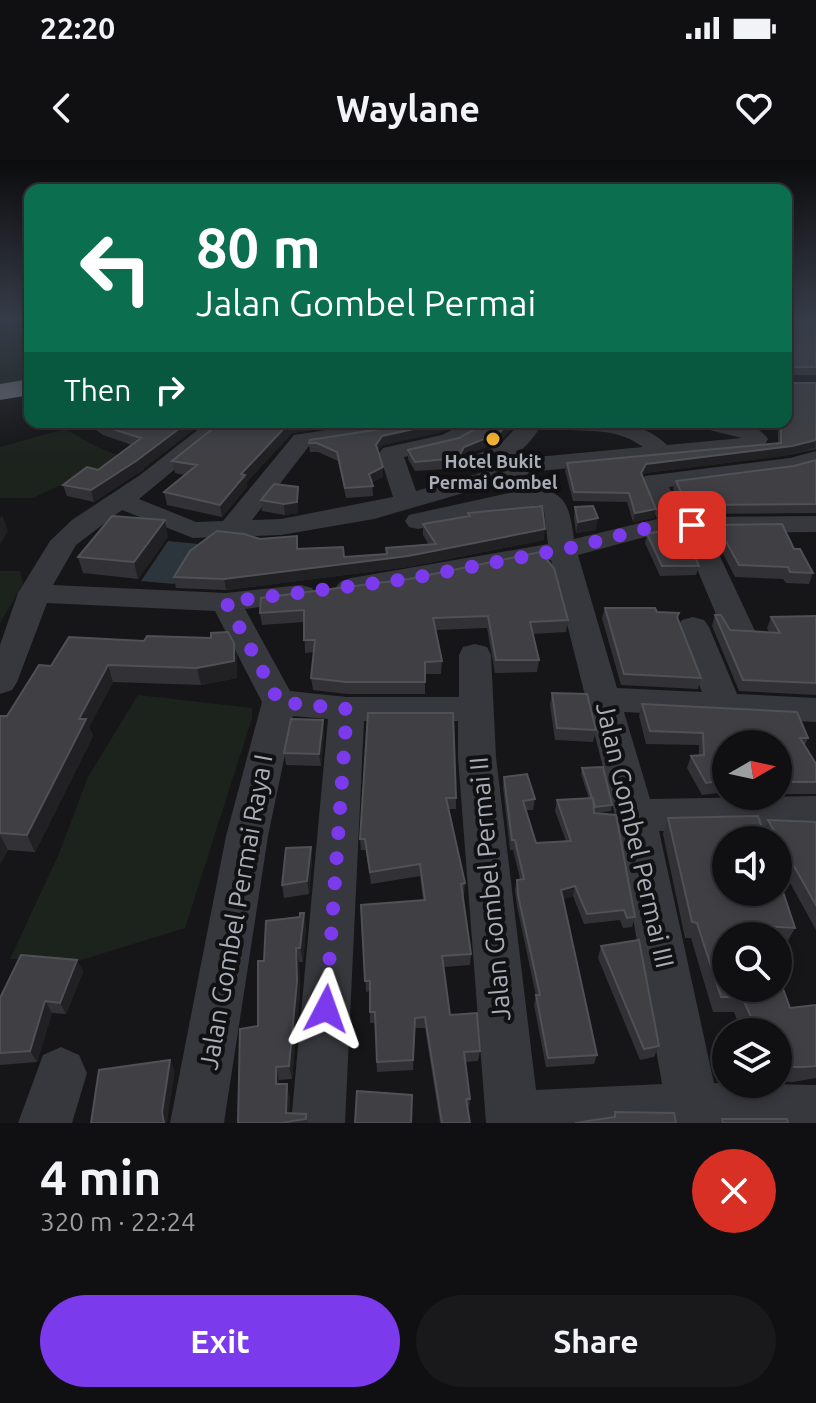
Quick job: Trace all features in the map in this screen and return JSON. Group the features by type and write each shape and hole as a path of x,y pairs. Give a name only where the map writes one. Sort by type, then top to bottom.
{"highway":[{"path":"0,392 24,388"}],"street":[{"path":"0,682 33,593 51,560 69,536 213,428"},
{"path":"230,530 302,440 383,428"},
{"path":"408,502 391,457 393,451 449,440 472,428"},
{"path":"408,502 509,450 525,439 530,428"},
{"path":"613,428 635,431 654,443 661,452"},
{"path":"120,500 193,530 230,530 337,519 408,502 537,464 747,444 757,439 746,430 736,428"},
{"path":"739,631 683,525 654,481 791,465 816,458"},
{"name":"Jalan Gombel Permai III","path":"408,502 544,497 557,508 562,549 635,815 695,1116"},
{"path":"33,593 226,602 408,579 683,525 816,524"},
{"path":"226,602 279,702 347,709 474,709"},
{"path":"693,627 724,705"},
{"name":"Jalan Gombel Permai II","path":"475,655 474,709 491,923 513,1119"},
{"path":"605,699 816,710"},
{"name":"Jalan Gombel Permai Raya I","path":"197,1123 247,836 279,702"},
{"path":"318,1123 347,709"},
{"path":"635,815 816,812"},
{"path":"45,1123 61,1073"},
{"path":"513,1119 805,1116"}],"shaded area":[{"path":"0,365 24,365 24,383 0,386"},
{"path":"65,429 95,446 135,462 145,470 127,479 90,471 33,498 0,498 0,447"},
{"path":"168,541 199,544 174,584 141,581"},
{"path":"0,571 20,571 23,584 0,623"},
{"path":"138,695 252,708 252,718 185,928 78,961 10,959 58,856 88,777"}],"building":[{"path":"792,365 816,365 792,367"},
{"path":"792,383 816,383 816,440 792,446 646,464 641,473 656,509 635,513 629,493 574,492 567,463 781,443 781,428 792,428"},
{"path":"109,428 180,428 91,490 63,485 87,467 98,470 141,438"},
{"path":"213,428 284,428 241,474 245,475 220,505 164,492 197,465 172,461"},
{"path":"388,428 417,428 382,436 376,445 383,467 369,474 373,486 345,488 337,452 317,443 309,443 310,440"},
{"path":"476,428 504,428 464,447 459,456 447,459 415,462 408,450 459,438"},
{"path":"816,460 816,504 687,505 676,481 794,466"},
{"path":"274,484 298,487 297,502 284,504 261,500"},
{"path":"542,506 545,529 408,556 224,579 174,577 190,551 217,531 260,539 297,536 297,549 343,547 344,557 387,554 386,548 436,544 423,524 470,516 468,513"},
{"path":"593,506 598,518 578,522 575,507"},
{"path":"112,516 165,520 134,562 78,557"},
{"path":"782,524 794,549 800,549 813,573 790,572 788,567 739,565 717,525"},
{"path":"682,527 699,566 662,566 647,534"},
{"path":"540,552 554,568 568,620 530,622 539,660 496,660 488,616 433,618 442,661 425,662 425,682 346,682 311,678 315,640 304,640 304,610 260,613 261,598 409,579"},
{"path":"605,608 655,608 657,612 679,613 677,617 701,678 624,674"},
{"path":"715,615 721,615 730,630 780,633 771,617 816,616 816,683 743,680"},
{"path":"228,632 234,643 234,661 197,668 108,665 79,719 86,719 27,835 0,833 0,716 7,716 39,665 51,666 69,637 144,641 147,636 211,638 211,633"},
{"path":"552,693 587,694 596,730 557,728"},
{"path":"642,704 797,712 808,738 800,738 816,764 816,782 792,782 792,730 712,730 712,782 706,783 691,756 704,755 703,733 650,731"},
{"path":"368,713 453,713 456,798 446,798 465,883 461,884 471,954 442,956 450,1015 477,1013 480,1051 464,1052 470,1123 442,1123 425,1017 415,1018 413,1060 377,1062 375,1012 370,1012 370,981 365,981 361,905 425,900 420,864 370,872 365,839 360,839"},
{"path":"291,719 323,720 319,754 284,753"},
{"path":"603,767 612,805 595,807 582,768"},
{"path":"527,774 535,799 523,801 536,843 571,841 557,800 593,798 594,813 616,815 635,917 627,918 624,910 587,914 575,886 561,890 597,1055 548,1058 536,995 540,995 518,895 517,880 524,879 515,840 512,840 504,777"},
{"path":"758,816 761,826 712,826 712,906 788,906 795,928 792,928 792,922 712,922 712,969 697,923 692,922 668,818"},
{"path":"768,820 816,822 816,905 792,862 792,826 771,826"},
{"path":"311,847 307,881 282,885 286,848"},
{"path":"300,913 304,913 300,948 296,948 297,981 289,1066 276,1067 276,1084 287,1084 286,1113 306,1114 306,1119 280,1123 238,1123 240,1029 258,1026 258,961 264,961 266,921 300,917"},
{"path":"639,940 659,1046 644,1049 601,946"},
{"path":"21,955 77,960 60,1003 45,1001 30,1051 0,1053 0,998"},
{"path":"744,1002 788,1002 790,1008 816,1005 816,1066 792,1067 792,1018 752,1018"},
{"path":"170,1060 162,1112 164,1123 91,1123 99,1070"},
{"path":"357,1091 412,1095 411,1123 355,1123"},
{"path":"615,1112 674,1113 676,1123 575,1123 615,1117"},
{"path":"722,1119 787,1119 788,1123 723,1123"}],"place":[{"name":"Hotel Bukit Permai Gombel","path":"493,439"}],"route":[{"path":"326,1009 347,709 279,702 226,602 408,579 575,547 644,529 692,525"}]}
